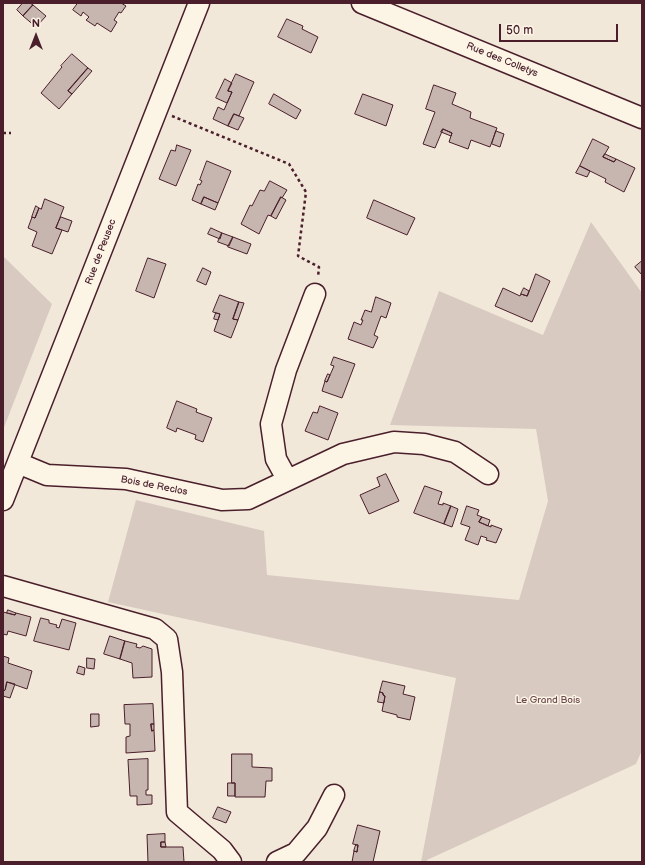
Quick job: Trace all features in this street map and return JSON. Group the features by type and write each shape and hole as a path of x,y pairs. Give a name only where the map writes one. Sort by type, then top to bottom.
{"street":[{"name":"Rue de Peusec","path":"3,500 199,3"},
{"name":"Rue des Colletys","path":"362,3 642,118"},
{"path":"287,480 276,459 271,424 286,370 315,294"},
{"name":"Bois de Reclos","path":"18,463 47,475 126,480 222,500 248,499 344,454 394,442 424,444 455,452 488,474"},
{"path":"3,586 155,629 167,639 172,672 177,812 222,850 231,862"},
{"path":"277,862 296,853 317,828 334,795"}],"path":[{"path":"157,109 289,164 306,192 298,256 319,267 315,294"},
{"path":"3,132 5,134 11,133"}],"green space":[{"name":"Le Grand Bois","path":"591,222 642,293 642,750 636,764 427,860 427,862 421,862 456,678 108,602 136,500 264,531 267,575 519,600 548,501 536,429 390,425 439,291 543,335"},
{"path":"3,256 52,304 3,430"}],"building":[{"path":"23,3 30,3 33,5 23,16 17,10"},
{"path":"78,3 121,3 126,6 121,13 119,12 114,20 117,22 111,32 97,23 95,26 86,20 89,17 83,12 81,16 73,10"},
{"path":"33,5 46,16 36,27 23,16"},
{"path":"287,19 303,26 302,29 318,37 311,53 278,37"},
{"path":"72,54 88,68 68,91 72,94 59,109 41,93"},
{"path":"88,68 92,71 72,94 68,91"},
{"path":"236,74 254,82 239,116 234,114 228,126 213,119 218,107 224,110 232,92 228,91"},
{"path":"225,79 232,83 228,91 232,92 227,103 216,98"},
{"path":"434,85 456,93 452,104 471,112 470,118 497,128 490,147 471,140 468,149 449,142 452,133 443,129 435,148 423,144 435,112 426,109"},
{"path":"274,94 301,110 296,119 269,104"},
{"path":"363,94 393,105 386,126 355,114"},
{"path":"234,114 244,118 238,130 228,126"},
{"path":"443,129 452,133 451,136 441,132"},
{"path":"496,131 504,134 500,147 492,144"},
{"path":"593,139 609,147 603,157 614,162 616,159 635,168 624,192 605,182 606,179 580,166"},
{"path":"177,145 191,150 176,186 159,179 171,150 175,151"},
{"path":"605,154 616,159 614,162 603,157"},
{"path":"207,161 231,171 218,203 204,197 201,204 192,200 198,184 200,185 202,181 200,180"},
{"path":"580,166 590,171 587,177 576,173"},
{"path":"270,181 287,190 282,198 281,197 271,216 268,215 259,234 241,224 250,205 252,206 260,190 264,191"},
{"path":"204,197 218,203 215,210 201,204"},
{"path":"281,197 286,200 276,219 271,216"},
{"path":"45,199 64,207 56,228 62,230 52,254 32,246 37,232 28,228 32,217 35,218"},
{"path":"374,200 415,218 407,235 367,218"},
{"path":"36,206 39,208 35,218 32,217"},
{"path":"61,217 72,221 68,232 56,228"},
{"path":"211,228 222,233 220,239 208,234"},
{"path":"222,233 233,237 229,246 218,242"},
{"path":"233,237 251,244 247,254 228,247"},
{"path":"148,258 166,264 154,298 136,291"},
{"path":"642,261 642,275 635,267"},
{"path":"203,268 211,272 206,285 197,281"},
{"path":"536,274 550,281 532,322 495,306 503,288 520,296 521,294 527,296"},
{"path":"524,288 529,291 527,296 521,294"},
{"path":"220,295 239,302 233,319 238,320 231,338 214,331 220,314 213,312"},
{"path":"376,297 391,303 386,318 381,316 374,335 378,337 373,348 348,339 354,322 361,325 363,320 361,320 365,310 371,312"},
{"path":"239,302 244,303 238,320 233,319"},
{"path":"216,313 220,314 218,320 214,319"},
{"path":"334,357 355,364 342,398 322,391 325,381 327,382 334,366 331,365"},
{"path":"328,374 330,375 327,382 325,381"},
{"path":"177,401 197,409 196,412 212,418 203,442 195,439 196,435 177,428 176,432 167,428"},
{"path":"320,406 338,413 328,440 305,431 313,412 317,413"},
{"path":"386,474 399,501 369,514 360,495 380,486 377,478"},
{"path":"425,486 442,492 438,504 443,505 443,503 451,506 444,524 414,513"},
{"path":"451,506 458,509 452,527 444,524"},
{"path":"467,506 479,510 477,515 482,517 479,522 491,527 491,525 502,529 496,543 486,540 487,538 481,536 478,545 465,540 470,527 461,524"},
{"path":"482,517 490,520 488,526 479,522"},
{"path":"8,610 16,613 15,615 7,613"},
{"path":"3,612 15,615 16,613 31,617 26,636 8,631 7,635 3,634"},
{"path":"41,618 49,620 49,623 57,625 56,627 59,628 62,619 76,623 69,650 34,641"},
{"path":"110,636 125,641 120,659 104,654"},
{"path":"125,641 137,644 136,647 140,648 143,646 152,649 152,677 133,678 132,663 120,659"},
{"path":"3,656 9,658 8,663 32,671 27,689 7,682 3,692"},
{"path":"87,658 95,659 94,669 87,668"},
{"path":"79,666 85,668 84,675 77,673"},
{"path":"383,681 405,686 403,694 415,697 410,720 382,711 385,696 380,692"},
{"path":"7,682 15,684 10,698 3,696"},
{"path":"380,692 385,696 384,703 378,702"},
{"path":"153,704 154,724 151,724 152,731 154,730 155,751 126,753 126,737 130,736 130,724 125,724 124,705"},
{"path":"91,714 99,714 99,726 91,727"},
{"path":"151,724 154,724 154,730 152,731"},
{"path":"232,754 252,754 252,767 272,768 272,781 266,781 265,797 235,797 235,783 232,783"},
{"path":"148,759 148,790 146,790 146,795 152,795 152,804 137,805 137,796 130,796 128,760"},
{"path":"228,783 235,783 235,796 228,796"},
{"path":"218,807 231,812 226,823 213,818"},
{"path":"358,825 380,831 373,862 352,862 354,851 357,852 358,845 353,844"},
{"path":"165,834 165,842 161,842 161,847 183,847 184,862 148,862 147,835"},
{"path":"161,842 165,842 166,847 161,847"},
{"path":"356,845 358,845 357,852 354,851"}]}
